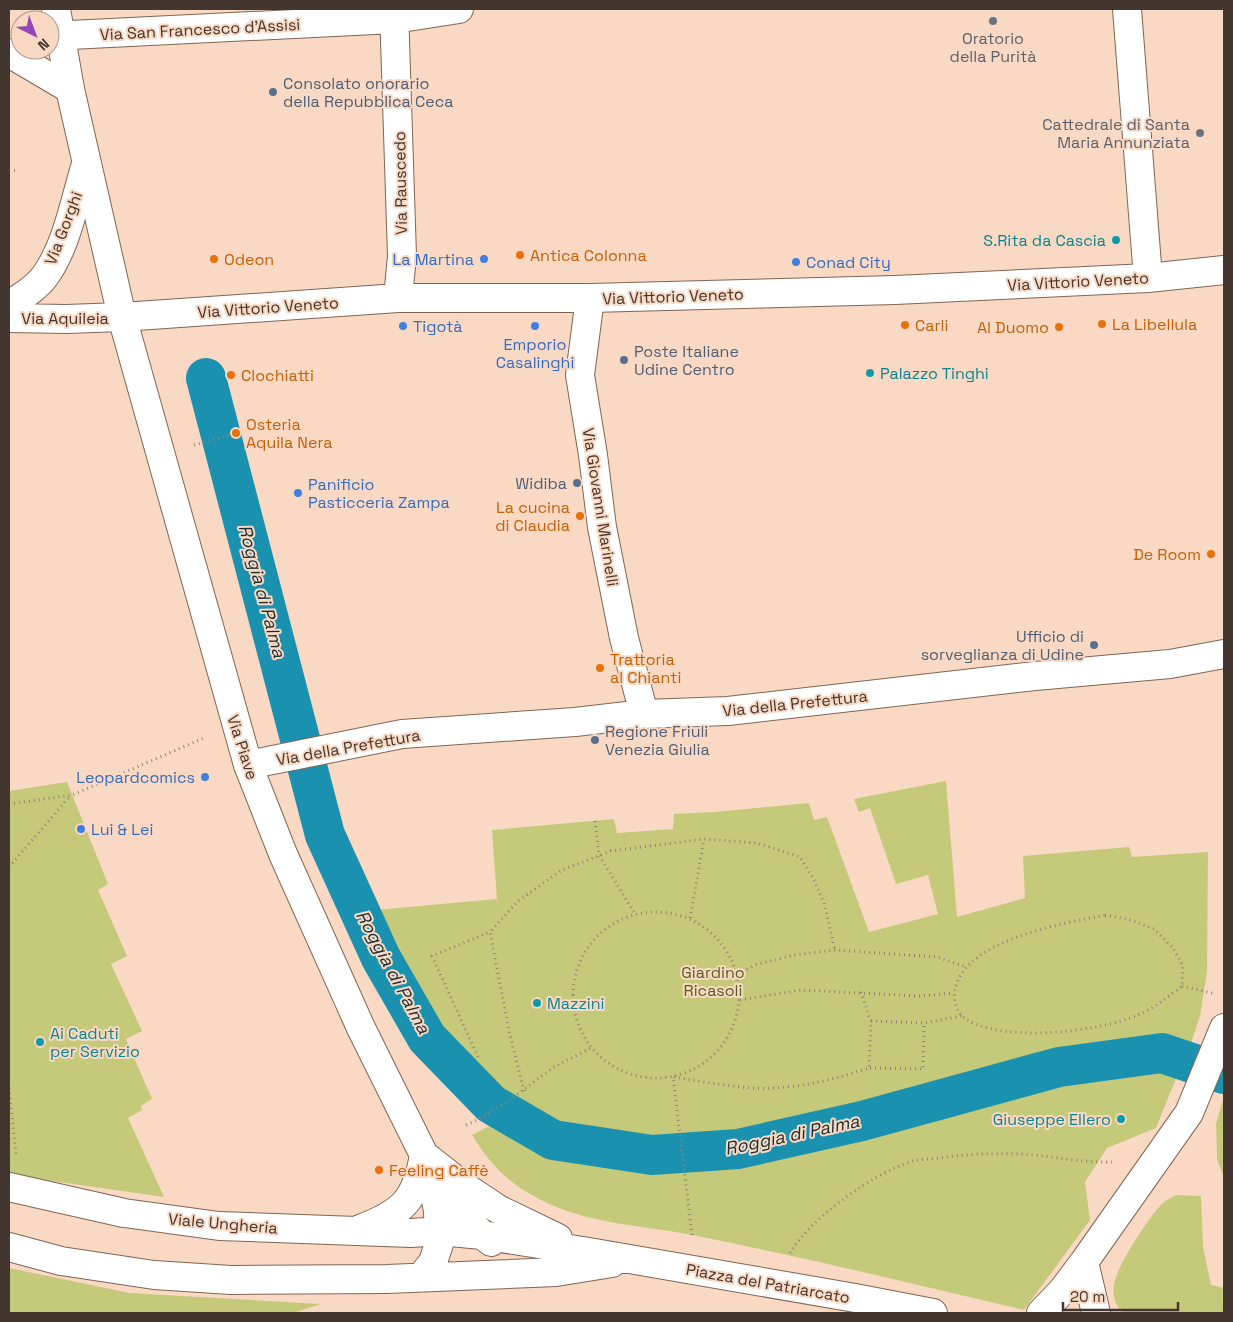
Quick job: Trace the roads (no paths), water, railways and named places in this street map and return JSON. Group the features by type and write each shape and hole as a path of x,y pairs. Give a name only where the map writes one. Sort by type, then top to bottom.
{"street":[{"name":"Via San Francesco d'Assisi","path":"60,36 459,9"},
{"path":"1127,9 1148,278"},
{"name":"Via Rauscedo","path":"395,14 402,256 398,298"},
{"path":"9,54 70,89"},
{"name":"Via Gorghi","path":"60,54 70,89 122,317"},
{"name":"Via Gorghi","path":"9,304 30,290 44,277 54,260 64,238 86,164"},
{"name":"Via Vittorio Veneto","path":"122,317 398,298 590,298 895,290 1148,278 1224,270"},
{"name":"Via Giovanni Marinelli","path":"590,298 580,375 602,526 624,638 644,714"},
{"name":"Via Aquileia","path":"9,318 66,319 122,317"},
{"name":"Via Piave","path":"122,317 248,765 283,854 361,1028 424,1155"},
{"name":"Via della Prefettura","path":"248,765 402,734 575,722 644,714 728,711 1035,676 1170,664 1224,654"},
{"path":"1041,1313 1063,1290 1084,1262 1189,1113 1224,1028"},
{"path":"356,1231 395,1213 407,1202 415,1190 421,1175 424,1155"},
{"path":"9,1247 61,1260 154,1275 231,1280 421,1277 436,1254 440,1231 434,1190 424,1155"},
{"path":"424,1155 482,1235 504,1252 526,1264 556,1272"},
{"path":"424,1155 498,1208 589,1252"},
{"name":"Viale Ungheria","path":"14,1188 124,1213 219,1226 411,1233 440,1231"},
{"name":"Piazza del Patriarcato","path":"440,1231 482,1235 589,1252 933,1313"},
{"name":"Piazza del Patriarcato","path":"421,1277 556,1272 633,1260"},
{"path":"1084,1262 1096,1313"}],"waterway":[{"name":"Roggia di Palma","path":"206,378 325,835 381,958 427,1038 491,1104 553,1140 652,1155 738,1149 862,1121 1059,1067 1162,1053 1224,1074"}],"place":[{"name":"Oratorio della Purità","path":"993,21"},
{"name":"Consolato onorario della Repubblica Ceca","path":"273,92"},
{"name":"Cattedrale di Santa Maria Annunziata","path":"1200,133"},
{"name":"S.Rita da Cascia","path":"1116,240"},
{"name":"Antica Colonna","path":"520,255"},
{"name":"Odeon","path":"214,259"},
{"name":"La Martina","path":"484,259"},
{"name":"Conad City","path":"796,262"},
{"name":"La Libellula","path":"1102,324"},
{"name":"Carli","path":"905,325"},
{"name":"Tigotà","path":"403,326"},
{"name":"Emporio Casalinghi","path":"535,326"},
{"name":"Al Duomo","path":"1059,327"},
{"name":"Poste Italiane Udine Centro","path":"624,360"},
{"name":"Palazzo Tinghi","path":"870,373"},
{"name":"Clochiatti","path":"231,375"},
{"name":"Osteria Aquila Nera","path":"236,433"},
{"name":"Widiba","path":"577,483"},
{"name":"Panificio Pasticceria Zampa","path":"298,493"},
{"name":"La cucina di Claudia","path":"580,516"},
{"name":"De Room","path":"1211,554"},
{"name":"Ufficio di sorveglianza di Udine","path":"1094,645"},
{"name":"Trattoria al Chianti","path":"600,668"},
{"name":"Regione Friuli Venezia Giulia","path":"595,740"},
{"name":"Leopardcomics","path":"205,777"},
{"name":"Lui & Lei","path":"81,829"},
{"name":"Mazzini","path":"537,1003"},
{"name":"Ai Caduti per Servizio","path":"40,1042"},
{"name":"Giuseppe Ellero","path":"1121,1119"},
{"name":"Feeling Caffè","path":"379,1170"}],"park label":[{"name":"Giardino Ricasoli","path":"713,981"}]}
